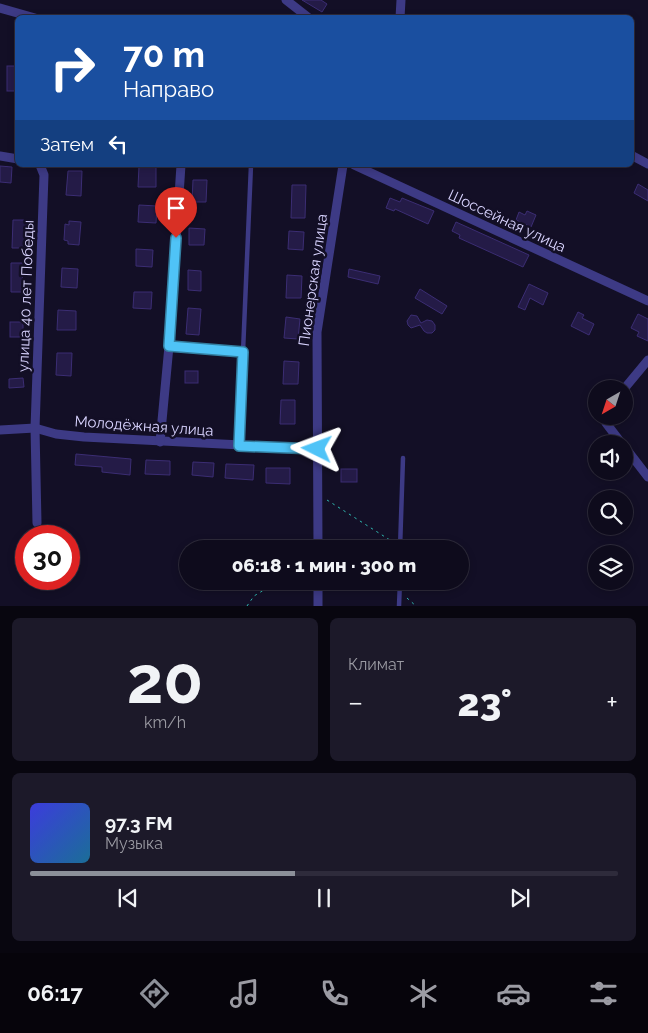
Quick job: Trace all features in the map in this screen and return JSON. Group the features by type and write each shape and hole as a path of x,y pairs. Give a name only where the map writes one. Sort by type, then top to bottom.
{"street":[{"path":"286,0 305,15"},
{"path":"400,15 401,0"},
{"path":"0,8 25,15"},
{"path":"0,156 15,158"},
{"path":"634,157 648,164"},
{"name":"улица 40 лет Победы","path":"37,523 34,428 44,175 41,167"},
{"path":"160,442 169,346 181,167"},
{"name":"Пионерская улица","path":"318,540 317,332 343,167"},
{"name":"Шоссейная улица","path":"358,167 648,301"},
{"path":"631,380 648,360"},
{"path":"608,425 615,435"},
{"name":"Молодёжная улица","path":"0,430 34,428 56,434 84,438 317,449"},
{"path":"633,458 648,477"},
{"path":"318,590 318,606"}],"lane":[{"path":"239,446 251,167"},
{"path":"169,346 243,352"},
{"path":"400,540 403,458"},
{"path":"400,593 400,606"}],"path":[{"path":"318,494 388,540"},
{"path":"246,606 254,596 264,590"},
{"path":"400,593 416,606"}],"building":[{"path":"302,0 321,0 327,4 322,12"},
{"path":"7,66 15,66 15,91 7,91"},
{"path":"0,166 12,167 11,183 0,182"},
{"path":"139,167 156,167 156,187 138,187"},
{"path":"68,171 82,171 81,196 66,195"},
{"path":"193,180 207,180 206,202 192,202"},
{"path":"638,184 648,190 648,201 634,193"},
{"path":"292,185 306,185 305,218 291,218"},
{"path":"390,198 400,202 402,198 434,211 428,224 395,209 394,211 386,208"},
{"path":"139,205 157,206 156,223 138,222"},
{"path":"527,211 536,215 531,227 516,220 519,212 525,215"},
{"path":"13,220 27,220 26,248 12,248"},
{"path":"69,221 81,222 79,245 68,244 68,241 64,240 65,224 69,225"},
{"path":"456,222 529,255 523,267 459,238 460,235 452,231"},
{"path":"189,228 205,229 204,245 189,245"},
{"path":"289,231 304,232 303,250 288,249"},
{"path":"136,249 153,250 152,267 136,266"},
{"path":"11,263 23,263 22,292 11,292"},
{"path":"62,268 78,269 77,288 61,287"},
{"path":"349,269 380,276 378,284 348,277"},
{"path":"188,270 201,271 201,291 188,290"},
{"path":"287,275 302,276 301,298 286,298"},
{"path":"529,284 548,293 543,305 530,298 525,310 518,307"},
{"path":"420,289 447,306 442,314 415,298"},
{"path":"134,292 152,292 151,309 133,308"},
{"path":"188,308 201,309 199,335 186,334"},
{"path":"58,310 76,311 76,330 57,330"},
{"path":"578,312 584,315 582,318 594,324 589,335 571,326"},
{"path":"638,314 648,319 648,341 637,336 639,332 631,328"},
{"path":"411,315 417,316 421,323 427,320 432,321 435,325 435,330 432,333 427,333 420,325 411,328 407,321"},
{"path":"286,317 300,319 298,339 284,338"},
{"path":"10,322 23,322 23,337 10,337"},
{"path":"57,353 72,353 71,376 56,375"},
{"path":"284,361 299,362 298,384 283,384"},
{"path":"185,371 198,371 198,383 185,383"},
{"path":"23,378 24,387 9,388 9,379"},
{"path":"281,400 295,400 295,424 280,424"},
{"path":"76,454 131,459 130,475 102,472 102,467 75,465"},
{"path":"146,460 170,461 170,475 145,474"},
{"path":"193,462 214,463 213,477 192,475"},
{"path":"226,464 254,465 253,480 225,478"},
{"path":"266,468 290,468 290,484 266,483"},
{"path":"341,469 357,469 357,482 341,482"}],"route":[{"path":"176,238 169,346 243,352 239,446 317,449"}]}
